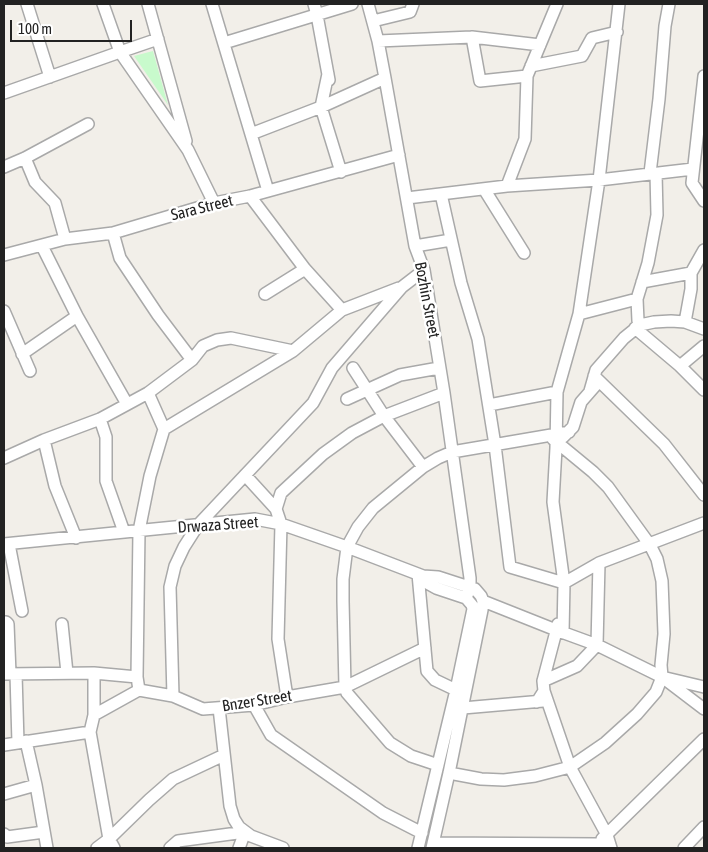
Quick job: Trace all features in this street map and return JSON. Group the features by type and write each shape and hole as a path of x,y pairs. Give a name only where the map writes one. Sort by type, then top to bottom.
{"street":[{"path":"29,4 50,77"},
{"path":"103,4 120,52 188,150 214,203"},
{"path":"148,4 188,150"},
{"path":"212,4 268,191"},
{"path":"224,43 316,9 352,4"},
{"name":"Bozhin Street","path":"368,4 378,41 415,246 424,270 444,393 470,587 466,598"},
{"path":"373,21 410,12 414,4"},
{"path":"507,186 525,139 529,71 556,4"},
{"path":"609,843 570,767 543,694 548,663 560,632 564,583 552,502 557,392 579,314 599,180 620,4"},
{"path":"669,4 665,26 653,173 657,216 648,263 642,282 633,300 638,325 645,337 680,366 704,390"},
{"path":"316,9 333,102"},
{"path":"472,37 480,81 529,71 582,56 592,38 617,32"},
{"path":"378,41 472,37 540,45"},
{"path":"4,92 158,39"},
{"path":"328,74 321,107 341,172"},
{"path":"704,76 692,183 704,201"},
{"path":"251,134 333,102 385,78"},
{"path":"4,167 25,158 88,124"},
{"name":"Sara Street","path":"4,255 65,239 113,233 214,203 250,196 400,155"},
{"path":"25,158 35,182 55,203 65,239"},
{"path":"407,198 507,186 599,180 693,169"},
{"path":"484,189 524,253"},
{"path":"441,194 461,284 478,338 495,445 510,567 564,583 599,563 704,524"},
{"path":"250,196 305,269 342,310"},
{"path":"113,233 120,258 158,315 192,360"},
{"path":"415,246 451,240"},
{"path":"42,246 77,316 127,404"},
{"path":"685,322 691,289 690,273 704,250"},
{"path":"265,294 305,269"},
{"path":"173,696 170,587 175,566 184,547 198,525 313,403 332,368 402,287 424,270"},
{"path":"642,282 690,273"},
{"path":"164,429 294,351 342,310 402,287"},
{"path":"579,314 633,300"},
{"path":"4,311 30,371"},
{"path":"22,354 77,316"},
{"path":"438,765 412,756 390,743 344,687 343,594 347,547 358,526 373,508 423,467 438,458 452,452 554,437 569,432 573,428 579,405 597,379 596,370 638,325 654,322 685,322 704,329"},
{"path":"4,458 44,440 100,419 148,393 192,360 203,346 217,340 231,338 294,351"},
{"path":"680,366 704,346"},
{"path":"352,368 384,416 423,467"},
{"path":"347,400 400,375 439,368"},
{"path":"597,379 664,444 704,495"},
{"path":"489,405 557,392"},
{"path":"94,716 139,690 136,677 139,531 150,476 164,429 148,393"},
{"path":"276,509 281,493 316,460 352,434 384,416 444,393"},
{"path":"100,419 106,437 106,480 124,532"},
{"path":"449,773 475,778 504,780 535,776 570,767 605,744 636,714 656,692 662,677 661,665 664,634 662,582 657,559 650,545 608,487 554,437"},
{"path":"44,440 55,486 76,538"},
{"path":"244,475 276,509 281,524 278,639 287,697"},
{"name":"Drwaza Street","path":"6,544 255,519 281,524 421,575 438,576 470,587 478,592 483,601"},
{"path":"6,544 22,611"},
{"path":"463,708 543,694 565,671 577,666 597,645 599,563"},
{"path":"421,575 424,648 427,671 430,676 456,690"},
{"name":"Drwaza Street","path":"421,575 427,583 436,588 466,598"},
{"path":"418,848 456,690 472,613 472,605 466,598"},
{"path":"704,709 662,677 597,645 483,601 463,708 432,845 609,843 704,739"},
{"path":"4,622 8,624 10,674 22,742 36,785 48,848"},
{"path":"62,624 67,673"},
{"name":"Bnzer Street","path":"139,690 173,696 203,709 254,705 344,687 424,648"},
{"path":"548,663 565,671"},
{"path":"10,674 94,673 136,677"},
{"path":"94,673 94,716 90,732 112,844"},
{"path":"662,677 704,687"},
{"path":"254,705 271,735 383,813 422,833"},
{"path":"218,708 230,806 236,823 256,839 283,848"},
{"path":"4,745 90,732"},
{"path":"97,848 112,844 149,800 173,779 224,755"},
{"path":"4,794 36,785"},
{"path":"684,848 704,827"},
{"path":"4,834 7,837 44,832"},
{"path":"170,848 178,841 245,832"},
{"path":"239,848 245,832"}],"green space":[{"path":"153,51 168,105 134,56"}]}
